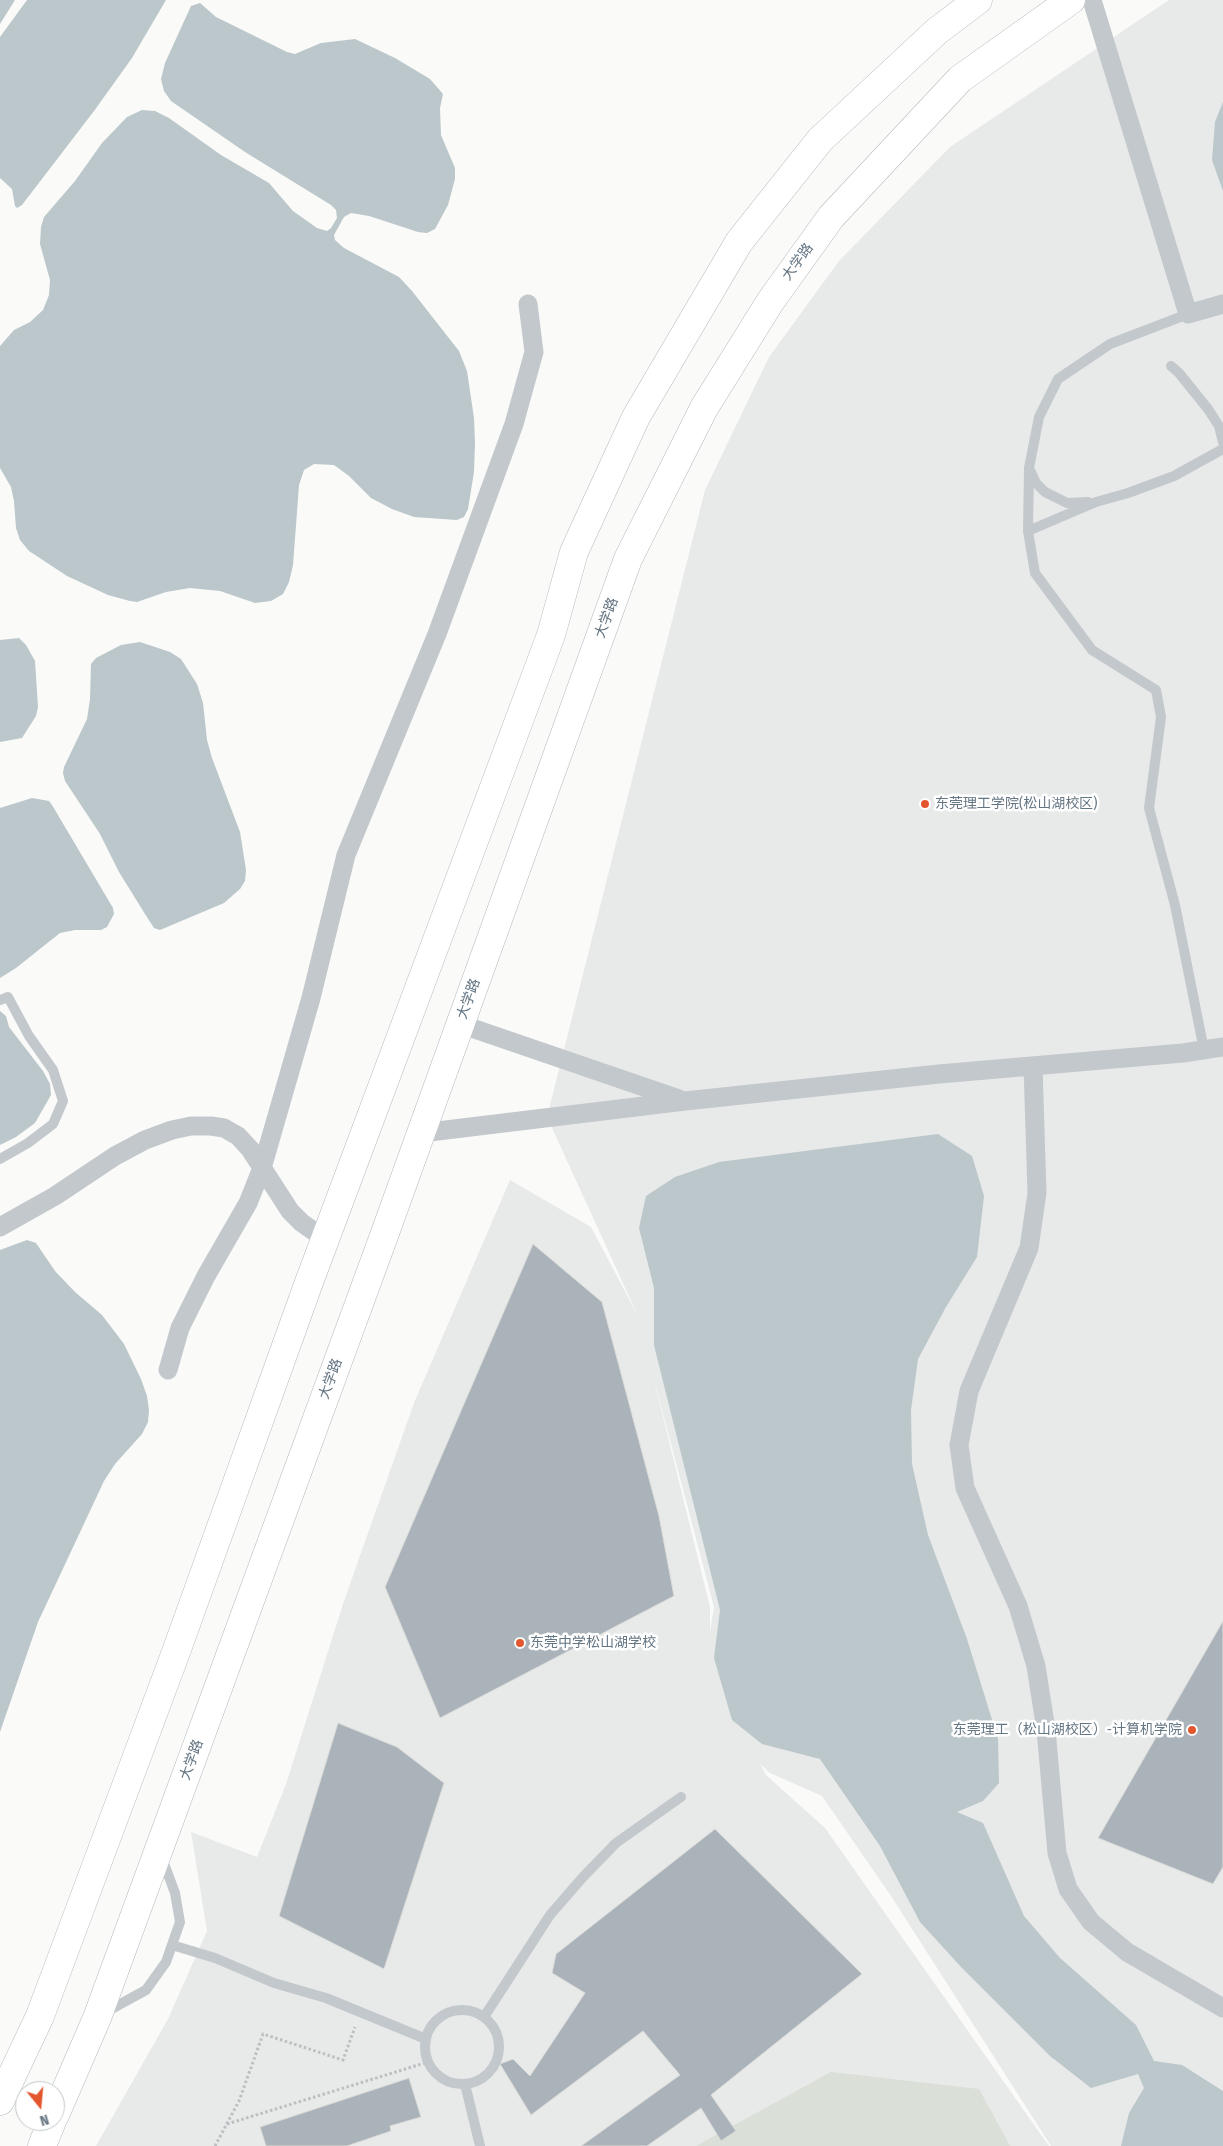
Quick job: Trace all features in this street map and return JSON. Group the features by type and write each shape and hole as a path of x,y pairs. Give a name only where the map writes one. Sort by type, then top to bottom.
{"main road":[{"path":"0,2101 40,2016 176,1652 325,1239 551,635 574,552 636,417 739,242 820,140 937,31 978,0"},
{"name":"大学路","path":"65,2092 97,2018 159,1850 628,559 704,408 770,302 831,217 960,79 1071,0"},
{"path":"42,2146 48,2131"}],"street":[{"path":"1092,0 1188,314 1223,304"},
{"path":"168,1370 180,1328 206,1276 248,1203 262,1168 311,998 346,855 450,600 514,424 534,352 528,304"},
{"path":"460,1024 685,1101"},
{"path":"421,1133 685,1101 1223,1048"},
{"path":"1033,1066 1038,1193 1029,1248 1007,1304 969,1390 959,1445 965,1488 1018,1606 1036,1666 1046,1730 1057,1853 1068,1889 1091,1922 1127,1952 1223,2008"},
{"path":"0,1227 55,1196 115,1156 145,1140 172,1130 191,1126 211,1126 224,1128 238,1136 250,1149 290,1211 325,1239"}],"lane":[{"path":"1188,314 1110,344 1058,379 1039,416 1029,468 1028,531 1035,574 1092,650 1156,690 1161,717 1149,808 1175,905 1204,1050"},
{"path":"1171,366 1208,409 1219,426 1223,442"},
{"path":"1028,531 1096,502 1128,493 1174,476 1223,449"},
{"path":"1029,468 1036,483 1045,492 1067,503 1096,502"},
{"path":"0,1000 8,997 29,1036 53,1070 63,1101 53,1124 28,1143 0,1159"},
{"path":"484,2017 550,1915 583,1877 616,1843 681,1797"},
{"path":"97,2018 146,1990 166,1962 180,1922 175,1893 159,1850"},
{"path":"172,1945 214,1958 274,1983 326,1998 426,2039"},
{"path":"459,2010 472,2011 484,2017 493,2026 498,2038 498,2057 488,2073 478,2080 465,2084 443,2079 434,2072 428,2062 425,2051 426,2039 430,2029 437,2020 459,2010"},
{"path":"465,2084 480,2146"}],"path":[{"path":"215,2146 239,2101 263,2034 343,2060 355,2027"},
{"path":"226,2124 428,2062"}],"shaded area":[{"path":"0,0 15,0 0,24"},
{"path":"27,0 166,0 132,58 22,205 17,208 12,189 0,178 0,37"},
{"name":"东莞理工学院(松山湖校区)","path":"1169,0 1223,0 1223,2146 1051,2146 891,1896 822,1796 770,1773 760,1764 766,1775 825,1828 1049,2146 96,2146 168,2019 207,1931 191,1832 257,1857 286,1784 344,1601 414,1403 510,1180 591,1227 638,1316 547,1117 705,490 769,357 839,261 950,147","holes":["652,1372 714,1607 710,1632 710,1607"]},
{"path":"200,3 216,17 287,52 295,54 321,43 355,39 395,58 430,79 443,94 440,108 441,135 455,168 455,179 448,205 435,229 427,233 418,232 369,216 351,213 344,217 334,235 335,240 344,248 399,277 459,351 467,371 474,418 474,472 468,509 464,517 457,520 414,517 392,509 371,498 349,476 334,465 314,464 304,470 299,485 293,565 289,582 283,594 271,601 255,603 220,591 190,588 166,592 137,602 130,601 108,595 67,576 29,551 20,540 16,528 11,487 0,468 0,346 14,330 30,322 43,310 49,295 50,280 40,244 41,227 44,217 75,181 102,143 127,117 142,110 155,111 169,118 221,155 269,183 293,211 317,228 327,231 337,218 336,210 331,205 245,152 171,101 164,91 161,79 165,63 191,6"},
{"path":"1223,102 1223,191 1212,160 1215,122"},
{"path":"19,638 26,645 35,661 38,707 36,716 22,738 0,742 0,640"},
{"path":"140,642 170,652 181,659 197,684 203,703 207,740 240,832 246,870 245,881 240,889 224,903 160,930 154,928 119,872 100,834 65,781 63,773 64,767 87,719 90,699 91,664 96,658 121,645"},
{"path":"32,798 49,801 52,805 113,908 114,914 107,927 101,930 75,930 60,933 16,968 0,978 0,808"},
{"path":"0,1011 6,1016 9,1027 43,1071 50,1084 51,1095 35,1123 16,1137 0,1145"},
{"path":"938,1134 972,1156 984,1196 977,1257 946,1307 918,1359 911,1410 912,1464 928,1535 967,1639 998,1739 999,1783 983,1801 957,1812 983,1823 1024,1916 1060,1958 1136,2025 1154,2061 1182,2065 1223,2091 1223,2146 1121,2146 1129,2113 1144,2088 1138,2074 1091,2088 1050,2056 962,1968 920,1922 880,1846 820,1759 762,1744 732,1720 714,1658 720,1610 654,1345 654,1288 639,1228 646,1196 675,1177 719,1162"},
{"path":"27,1240 36,1243 55,1271 75,1292 102,1315 124,1344 141,1379 147,1396 149,1410 148,1422 142,1434 115,1464 104,1481 38,1622 0,1732 0,1250"},
{"path":"831,2072 979,2089 1010,2146 696,2146"}],"building":[{"path":"533,1244 602,1302 659,1516 674,1596 440,1718 385,1587"},
{"name":"东莞理工（松山湖校区）-计算机学院","path":"1223,1621 1223,1867 1213,1884 1098,1838"},
{"path":"338,1723 397,1747 444,1783 384,1969 279,1916"},
{"path":"715,1829 862,1974 711,2095 736,2131 721,2141 701,2108 647,2146 581,2146 680,2075 643,2031 531,2115 500,2064 513,2059 530,2076 585,1993 552,1973 556,1954"},
{"path":"409,2078 421,2117 390,2126 391,2131 347,2146 266,2146 260,2127"}],"place":[{"name":"东莞理工学院(松山湖校区)","path":"925,804"},
{"name":"东莞中学松山湖学校","path":"520,1643"},
{"name":"东莞理工（松山湖校区）-计算机学院","path":"1192,1730"}]}
